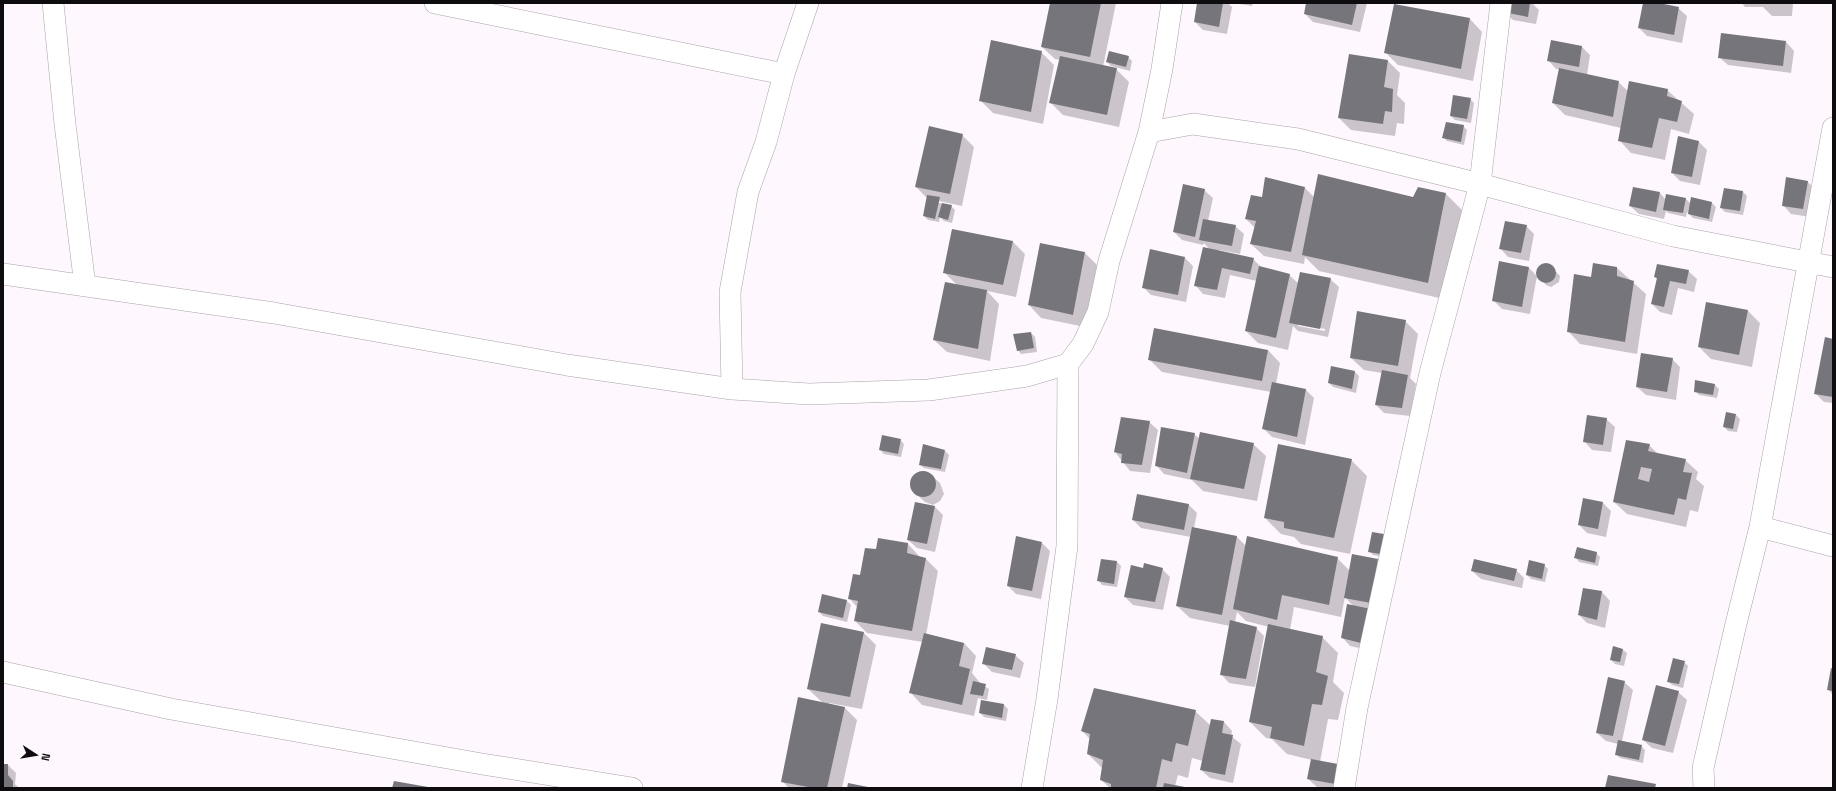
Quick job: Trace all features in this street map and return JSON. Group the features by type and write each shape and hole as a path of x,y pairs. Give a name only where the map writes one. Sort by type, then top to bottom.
{"street":[{"path":"53,3 65,124 85,286"},
{"path":"435,3 487,8 784,74"},
{"path":"732,388 730,292 748,192 766,142 784,74 808,3"},
{"path":"3,274 274,313 567,365 732,388 809,394 929,390 1027,376 1068,364 1083,344 1098,312 1109,261 1149,132 1162,69 1172,3"},
{"path":"1344,788 1357,708 1430,373 1480,184 1501,3"},
{"path":"1149,132 1193,124 1298,139 1480,184 1673,236 1809,264 1833,267"},
{"path":"1704,788 1703,768 1760,527 1833,128"},
{"path":"1032,788 1047,699 1068,546 1068,364"},
{"path":"1760,527 1833,546"},
{"path":"3,672 171,710 474,763 632,788"}],"building":[{"path":"1050,3 1101,3 1090,57 1041,47"},
{"path":"1197,3 1223,3 1219,27 1194,22"},
{"path":"1306,3 1357,3 1352,25 1304,14"},
{"path":"1505,3 1530,3 1528,17 1503,12"},
{"path":"1643,3 1659,3 1679,7 1674,35 1638,28"},
{"path":"1394,4 1470,18 1461,69 1384,53"},
{"path":"1721,33 1786,41 1783,66 1718,58"},
{"path":"991,40 1042,51 1031,112 979,101"},
{"path":"1551,40 1582,46 1579,67 1547,61"},
{"path":"1109,51 1129,56 1126,67 1106,62"},
{"path":"1349,54 1388,60 1384,87 1393,89 1392,112 1385,111 1383,124 1338,118"},
{"path":"1060,56 1117,68 1107,115 1049,103"},
{"path":"1559,68 1619,81 1613,117 1552,103"},
{"path":"1629,81 1668,89 1667,96 1682,101 1677,122 1659,118 1652,148 1618,141"},
{"path":"1453,95 1471,98 1467,119 1450,116"},
{"path":"1446,122 1464,125 1461,142 1442,138"},
{"path":"929,126 963,134 950,194 915,187"},
{"path":"1678,136 1699,141 1692,177 1671,173"},
{"path":"1318,174 1413,197 1418,187 1446,193 1428,283 1302,255"},
{"path":"1265,177 1305,187 1291,252 1250,244 1256,221 1245,219 1251,195 1262,197"},
{"path":"1786,177 1808,181 1803,209 1782,206"},
{"path":"1183,184 1205,189 1195,237 1173,232"},
{"path":"1633,187 1660,192 1656,212 1629,206"},
{"path":"1724,188 1743,191 1740,211 1720,208"},
{"path":"1666,194 1686,198 1683,213 1663,210"},
{"path":"927,195 940,197 935,219 923,216"},
{"path":"1691,197 1712,202 1709,219 1688,214"},
{"path":"942,203 952,205 948,220 938,217"},
{"path":"1203,219 1236,225 1232,246 1199,240"},
{"path":"1505,221 1527,225 1521,253 1499,249"},
{"path":"952,229 1013,241 1003,285 943,273"},
{"path":"1040,243 1085,252 1073,315 1028,305"},
{"path":"1203,247 1254,258 1250,274 1222,268 1217,290 1194,286"},
{"path":"1150,249 1185,257 1178,295 1142,288"},
{"path":"1499,261 1529,267 1522,307 1492,301"},
{"path":"1546,263 1553,266 1556,273 1553,280 1546,283 1539,280 1536,273 1539,266"},
{"path":"1593,263 1617,267 1617,276 1634,281 1625,342 1567,332 1574,274 1591,277"},
{"path":"1657,264 1689,270 1686,284 1670,281 1664,307 1651,304 1657,278 1654,277"},
{"path":"1259,266 1290,274 1276,338 1245,331"},
{"path":"1300,272 1331,278 1320,329 1289,323"},
{"path":"945,282 987,290 978,349 933,340"},
{"path":"1706,302 1748,310 1739,355 1698,347"},
{"path":"1357,311 1406,320 1398,366 1350,358"},
{"path":"1154,328 1268,350 1262,381 1148,360"},
{"path":"1031,332 1034,348 1017,351 1013,334"},
{"path":"1825,337 1833,339 1833,397 1814,394"},
{"path":"1641,353 1673,358 1667,392 1636,387"},
{"path":"1331,366 1355,371 1352,389 1328,383"},
{"path":"1382,370 1408,375 1402,408 1375,405"},
{"path":"1695,380 1715,384 1713,395 1694,392"},
{"path":"1272,382 1306,389 1297,437 1262,429"},
{"path":"1726,412 1736,414 1733,429 1723,427"},
{"path":"1587,415 1607,418 1603,445 1583,442"},
{"path":"1121,417 1150,421 1142,465 1121,463 1122,454 1114,452"},
{"path":"1161,427 1195,433 1187,473 1155,466"},
{"path":"1200,432 1254,443 1244,489 1190,479"},
{"path":"882,435 901,439 898,454 879,450"},
{"path":"1626,440 1650,444 1648,451 1686,459 1683,472 1692,473 1686,500 1678,498 1674,515 1613,502","holes":["1641,467 1652,469 1649,482 1638,479"]},
{"path":"923,444 945,450 941,469 919,465"},
{"path":"1278,444 1352,459 1334,538 1284,528 1284,522 1264,518"},
{"path":"923,471 932,475 936,484 932,493 923,497 914,493 910,484 914,475"},
{"path":"1137,494 1189,504 1184,530 1132,520"},
{"path":"1583,498 1603,502 1598,529 1578,525"},
{"path":"915,502 935,506 927,544 907,540"},
{"path":"1192,527 1237,536 1222,615 1176,606"},
{"path":"1372,532 1384,534 1380,554 1368,552"},
{"path":"1016,536 1042,542 1032,591 1007,586"},
{"path":"1247,536 1338,557 1329,605 1282,595 1277,620 1233,609"},
{"path":"878,538 908,543 907,553 926,558 912,631 854,621 858,601 848,599 853,574 860,575 865,548 876,549"},
{"path":"1577,547 1597,552 1595,563 1574,558"},
{"path":"1352,554 1378,559 1371,603 1344,598"},
{"path":"1101,559 1117,561 1114,584 1097,581"},
{"path":"1474,559 1517,569 1514,581 1471,571"},
{"path":"1529,560 1545,564 1542,579 1526,575"},
{"path":"1144,563 1163,568 1155,602 1124,597 1131,565 1143,568"},
{"path":"1583,588 1602,591 1597,620 1578,615"},
{"path":"822,594 847,600 843,618 818,612"},
{"path":"1347,604 1376,610 1369,645 1341,638"},
{"path":"1230,620 1257,627 1246,679 1220,675"},
{"path":"821,623 864,632 850,697 807,689"},
{"path":"1268,624 1323,636 1316,672 1328,676 1322,705 1312,704 1304,746 1270,738 1272,727 1249,722"},
{"path":"924,633 964,643 959,666 970,669 962,705 909,693"},
{"path":"1613,646 1623,649 1620,662 1610,660"},
{"path":"986,647 1016,654 1012,670 982,664"},
{"path":"1673,658 1685,661 1679,684 1667,682"},
{"path":"1831,668 1833,669 1833,691 1827,690"},
{"path":"1608,677 1625,681 1613,736 1596,733"},
{"path":"973,681 986,684 983,696 970,694"},
{"path":"1656,685 1679,691 1665,746 1642,740"},
{"path":"1094,688 1196,710 1188,746 1176,743 1172,762 1162,759 1156,788 1111,788 1111,784 1100,780 1103,760 1087,754 1090,734 1081,731"},
{"path":"798,697 845,707 827,788 814,788 781,782"},
{"path":"981,700 1004,704 1002,718 979,713"},
{"path":"1211,719 1224,721 1222,733 1233,735 1225,775 1200,770"},
{"path":"1618,740 1642,745 1639,760 1615,755"},
{"path":"1311,759 1338,764 1335,784 1307,779"},
{"path":"3,764 8,764 8,775 13,781 13,788 3,788"},
{"path":"1608,775 1656,784 1655,788 1605,788"},
{"path":"394,781 428,787 428,788 392,788"},
{"path":"848,783 868,787 868,788 847,788"},
{"path":"1164,783 1185,787 1185,788 1163,788"}]}
